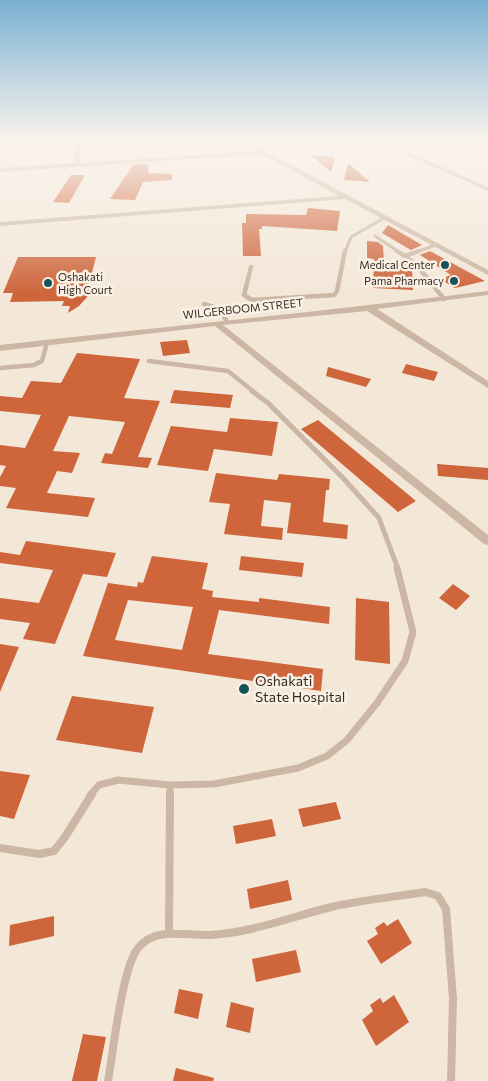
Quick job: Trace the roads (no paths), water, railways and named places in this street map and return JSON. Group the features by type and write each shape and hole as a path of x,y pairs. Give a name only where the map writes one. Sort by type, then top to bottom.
{"street":[{"path":"337,192 488,273"},
{"path":"0,224 345,197"},
{"name":"WILGERBOOM STREET","path":"0,348 216,323 369,308 488,293"},
{"path":"369,308 488,385"},
{"path":"216,323 488,541"}],"lane":[{"path":"251,267 244,295 246,298 252,300 334,295 337,291 346,247 351,237 384,218"},
{"path":"376,236 414,263 444,299"},
{"path":"405,256 436,246"},
{"path":"204,304 220,309 227,322"},
{"path":"0,368 34,365 42,361 47,343"},
{"path":"0,848 39,854 54,851 86,800 99,785 118,780 170,785 214,784 298,768 327,756 347,740 377,703 405,661 413,632 397,567 379,518 344,478 268,403 228,370 149,361"},
{"path":"170,785 170,932"},
{"path":"108,1081 125,982 136,950 154,936 170,932 208,935 246,931 332,906 425,892 438,896 446,909 452,999 451,1081"}],"place":[{"name":"Medical Center","path":"445,265"},
{"name":"Pama Pharmacy","path":"454,281"},
{"name":"Oshakati High Court","path":"48,283"},
{"name":"Oshakati State Hospital","path":"244,689"}]}
